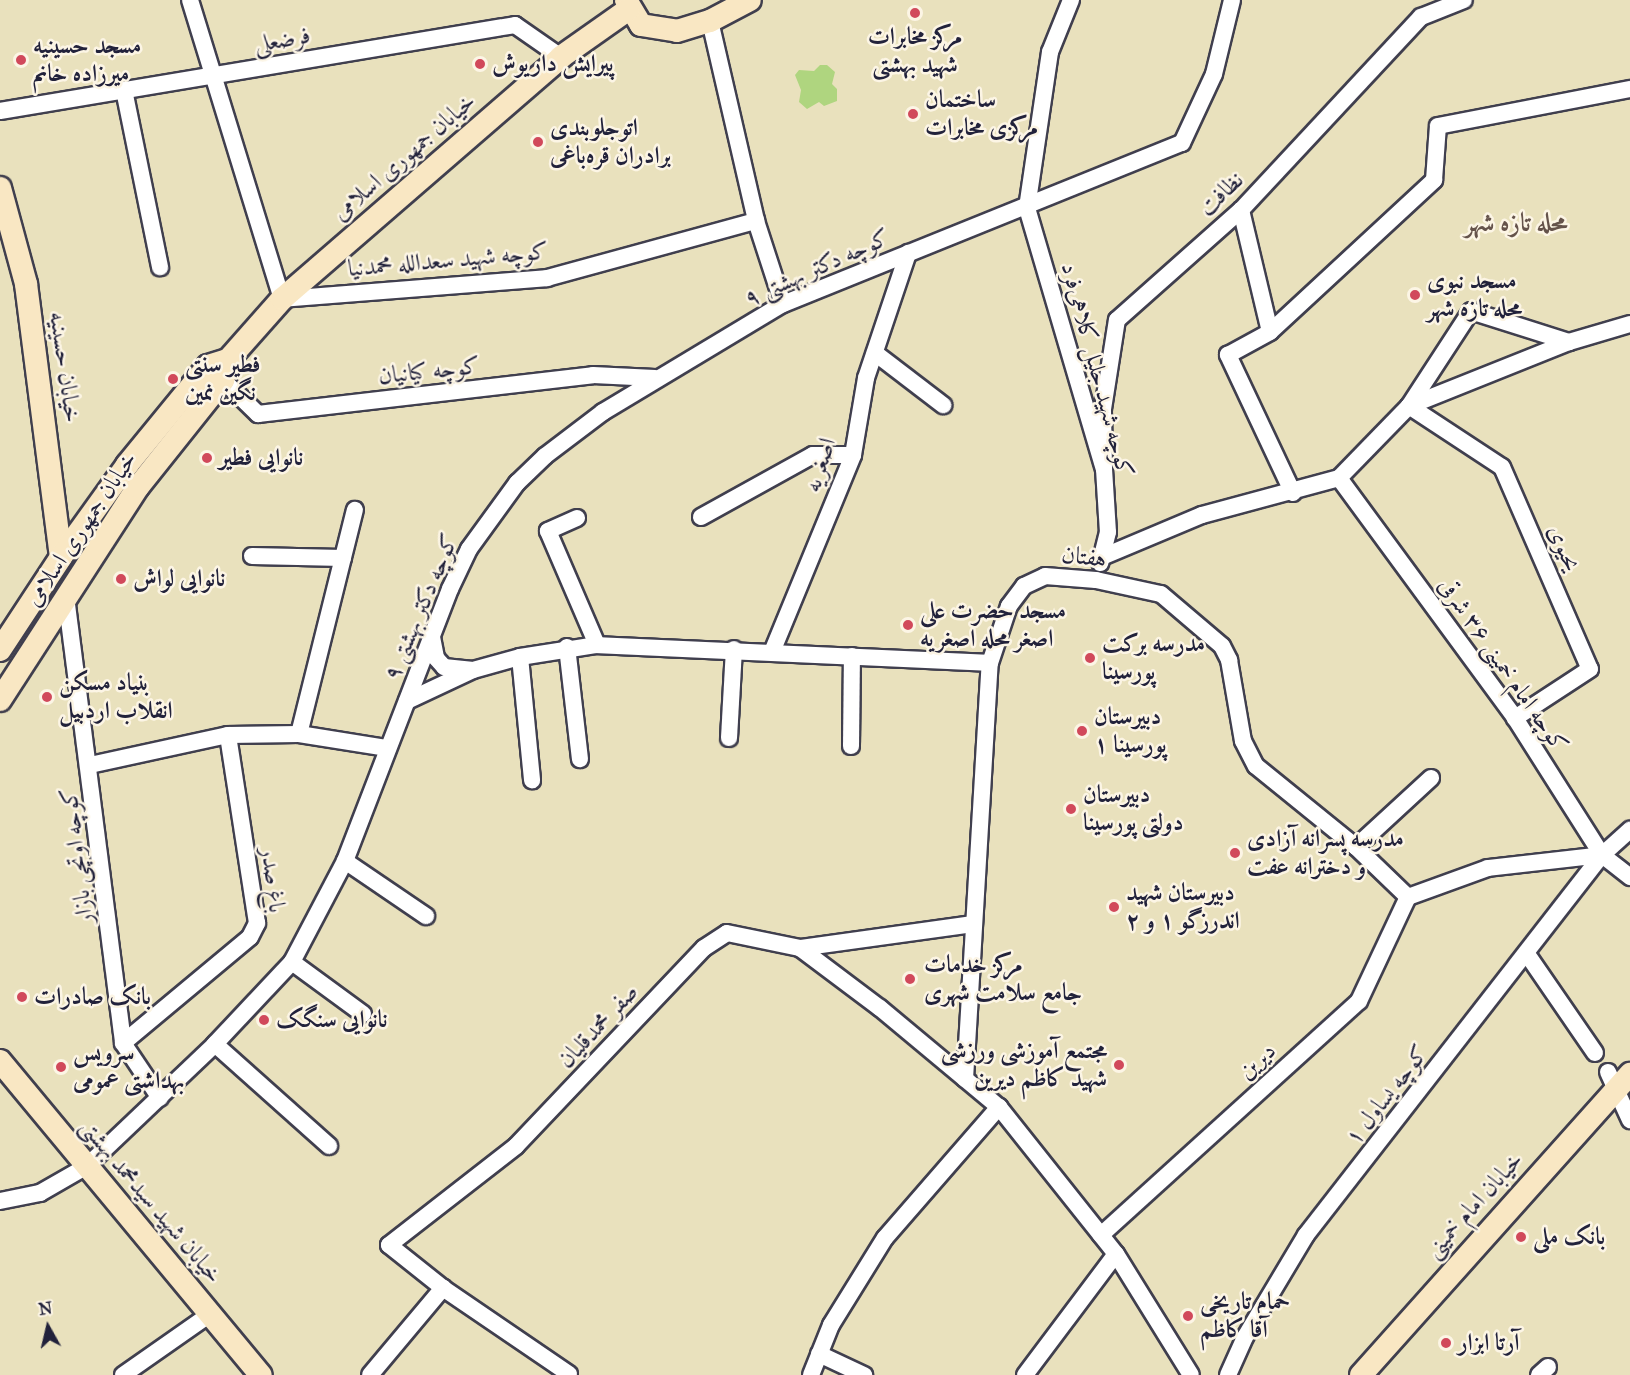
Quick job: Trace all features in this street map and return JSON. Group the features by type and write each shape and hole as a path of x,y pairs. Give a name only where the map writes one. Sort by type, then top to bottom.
{"main road":[{"path":"628,5 641,25 658,30 677,31 710,21 750,0"},
{"name":"خیابان جمهوری اسلامی","path":"0,700 138,487 282,299 561,57 628,5"},
{"name":"خیابان حسینیه","path":"0,188 26,284 60,557"},
{"name":"خیابان جمهوری اسلامی","path":"0,650 60,557 127,465 208,366 226,370"},
{"name":"خیابان شهید سیدمحمد بهشتی","path":"0,1060 261,1375"},
{"name":"خیابان امام خمینی","path":"1361,1375 1618,1079"}],"street":[{"path":"190,0 282,299"},
{"path":"1027,208 1050,52 1071,0"},
{"name":"کوچه دکتر بهشتی ۹","path":"0,1201 40,1193 87,1166 215,1044 292,962 345,861 386,748 469,549 517,483 545,456 655,378 783,304 1027,208 1182,143 1214,74 1232,0"},
{"name":"نظافت","path":"1104,469 1103,409 1117,320 1241,210 1421,18 1464,0"},
{"path":"710,21 756,221 783,304"},
{"name":"فرضعلی","path":"0,111 515,25 561,57"},
{"path":"1293,493 1228,355 1270,332 1434,180 1438,126 1630,89"},
{"path":"124,90 160,267"},
{"name":"کوچه شهید جلیل کلاهی‌فرد","path":"1027,208 1104,469 1108,532 1096,580"},
{"path":"1241,210 1270,332"},
{"name":"کوچه شهید سعدالله محمدنیا","path":"282,299 547,278 756,221"},
{"name":"اصغریه","path":"772,652 853,455 855,426 875,353 908,253"},
{"path":"1102,557 1202,515 1293,493 1339,478 1409,406 1471,311 1569,342"},
{"path":"1409,406 1569,342 1630,324"},
{"path":"875,353 944,405"},
{"name":"کوچه کیانیان","path":"226,370 258,414 593,375 655,378"},
{"name":"یحیوی","path":"1409,406 1502,467 1590,669 1515,718"},
{"path":"701,517 813,455 853,455"},
{"name":"کوچه امام خمینی ۳۶ شرقی","path":"1339,478 1515,718 1602,855 1630,877"},
{"path":"299,735 355,510"},
{"path":"577,518 548,531 597,645"},
{"path":"252,556 343,558"},
{"name":"هفتان","path":"965,1079 972,924 990,663 1010,606 1024,586 1045,576 1096,580 1161,594 1222,646 1229,660 1248,756 1356,847 1408,897"},
{"name":"کوچه اوتچی بازار","path":"66,597 90,765 123,1043 160,1098"},
{"path":"432,636 436,658 444,667 473,670"},
{"path":"407,700 473,670 567,647 597,645 734,649 990,663"},
{"path":"567,647 580,759"},
{"path":"729,738 734,649"},
{"path":"851,746 852,656"},
{"path":"520,657 532,780"},
{"path":"90,765 228,735 299,735 386,748"},
{"name":"باغ صدر","path":"123,1043 250,937 257,923 228,735"},
{"path":"1356,847 1431,778"},
{"name":"کوچه یساول ۱","path":"1228,1375 1245,1337 1306,1235 1602,855 1630,830"},
{"path":"1408,897 1488,868 1602,855"},
{"path":"345,861 426,916"},
{"name":"دیرین","path":"1101,1234 1359,1001 1408,897"},
{"path":"800,948 972,924"},
{"name":"صفر محمدقلیان","path":"443,1288 389,1245 516,1146 704,948 727,933 800,948 999,1107 1116,1254 1191,1375"},
{"path":"1527,954 1595,1053"},
{"path":"292,962 363,1014"},
{"path":"215,1044 329,1146"},
{"path":"1618,1079 1630,1120"},
{"path":"811,1375 831,1325 885,1238 999,1107"},
{"path":"1025,1375 1116,1254"},
{"path":"370,1375 443,1288 569,1374"},
{"path":"123,1375 210,1314"},
{"path":"819,1354 864,1375"}],"green space":[{"path":"820,65 827,65 835,72 832,84 837,89 837,101 824,106 819,102 807,109 799,102 801,90 795,75 799,70 814,71"}],"place":[{"name":"مرکز مخابرات شهید بهشتی","path":"915,13"},
{"name":"مسجد حسینیه میرزاده خانم","path":"21,60"},
{"name":"پیرایش داریوش","path":"480,64"},
{"name":"ساختمان مرکزی مخابرات","path":"913,114"},
{"name":"اتوجلوبندی برادران قره‌باغی","path":"538,142"},
{"name":"مسجد نبوی محله تازه شهر","path":"1415,295"},
{"name":"فطیر سنتی نگین نمین","path":"173,379"},
{"name":"نانوایی فطیر","path":"207,458"},
{"name":"نانوایی لواش","path":"121,579"},
{"name":"مسجد حضرت علی اصغر محله اصغریه","path":"908,625"},
{"name":"مدرسه برکت پورسینا","path":"1090,658"},
{"name":"بنیاد مسکن انقلاب اردبیل","path":"47,697"},
{"name":"دبیرستان پورسینا ۱","path":"1082,731"},
{"name":"دبیرستان دولتی پورسینا","path":"1071,809"},
{"name":"مدرسه پسرانه آزادی و دخترانه عفت","path":"1235,853"},
{"name":"دبیرستان شهید اندرزگو ۱ و ۲","path":"1114,907"},
{"name":"مرکز خدمات جامع سلامت شهری","path":"910,979"},
{"name":"بانک صادرات","path":"22,997"},
{"name":"نانوایی سنگک","path":"264,1020"},
{"name":"مجتمع آموزشی ورزشی شهید کاظم دیرین","path":"1119,1065"},
{"name":"سرویس بهداشتی عمومی","path":"61,1067"},
{"name":"بانک ملی","path":"1521,1237"},
{"name":"حمام تاریخی آقا کاظم","path":"1188,1316"},
{"name":"آرتا ابزار","path":"1446,1343"}],"district":[{"name":"محله تازه شهر","path":"1516,223"}]}
